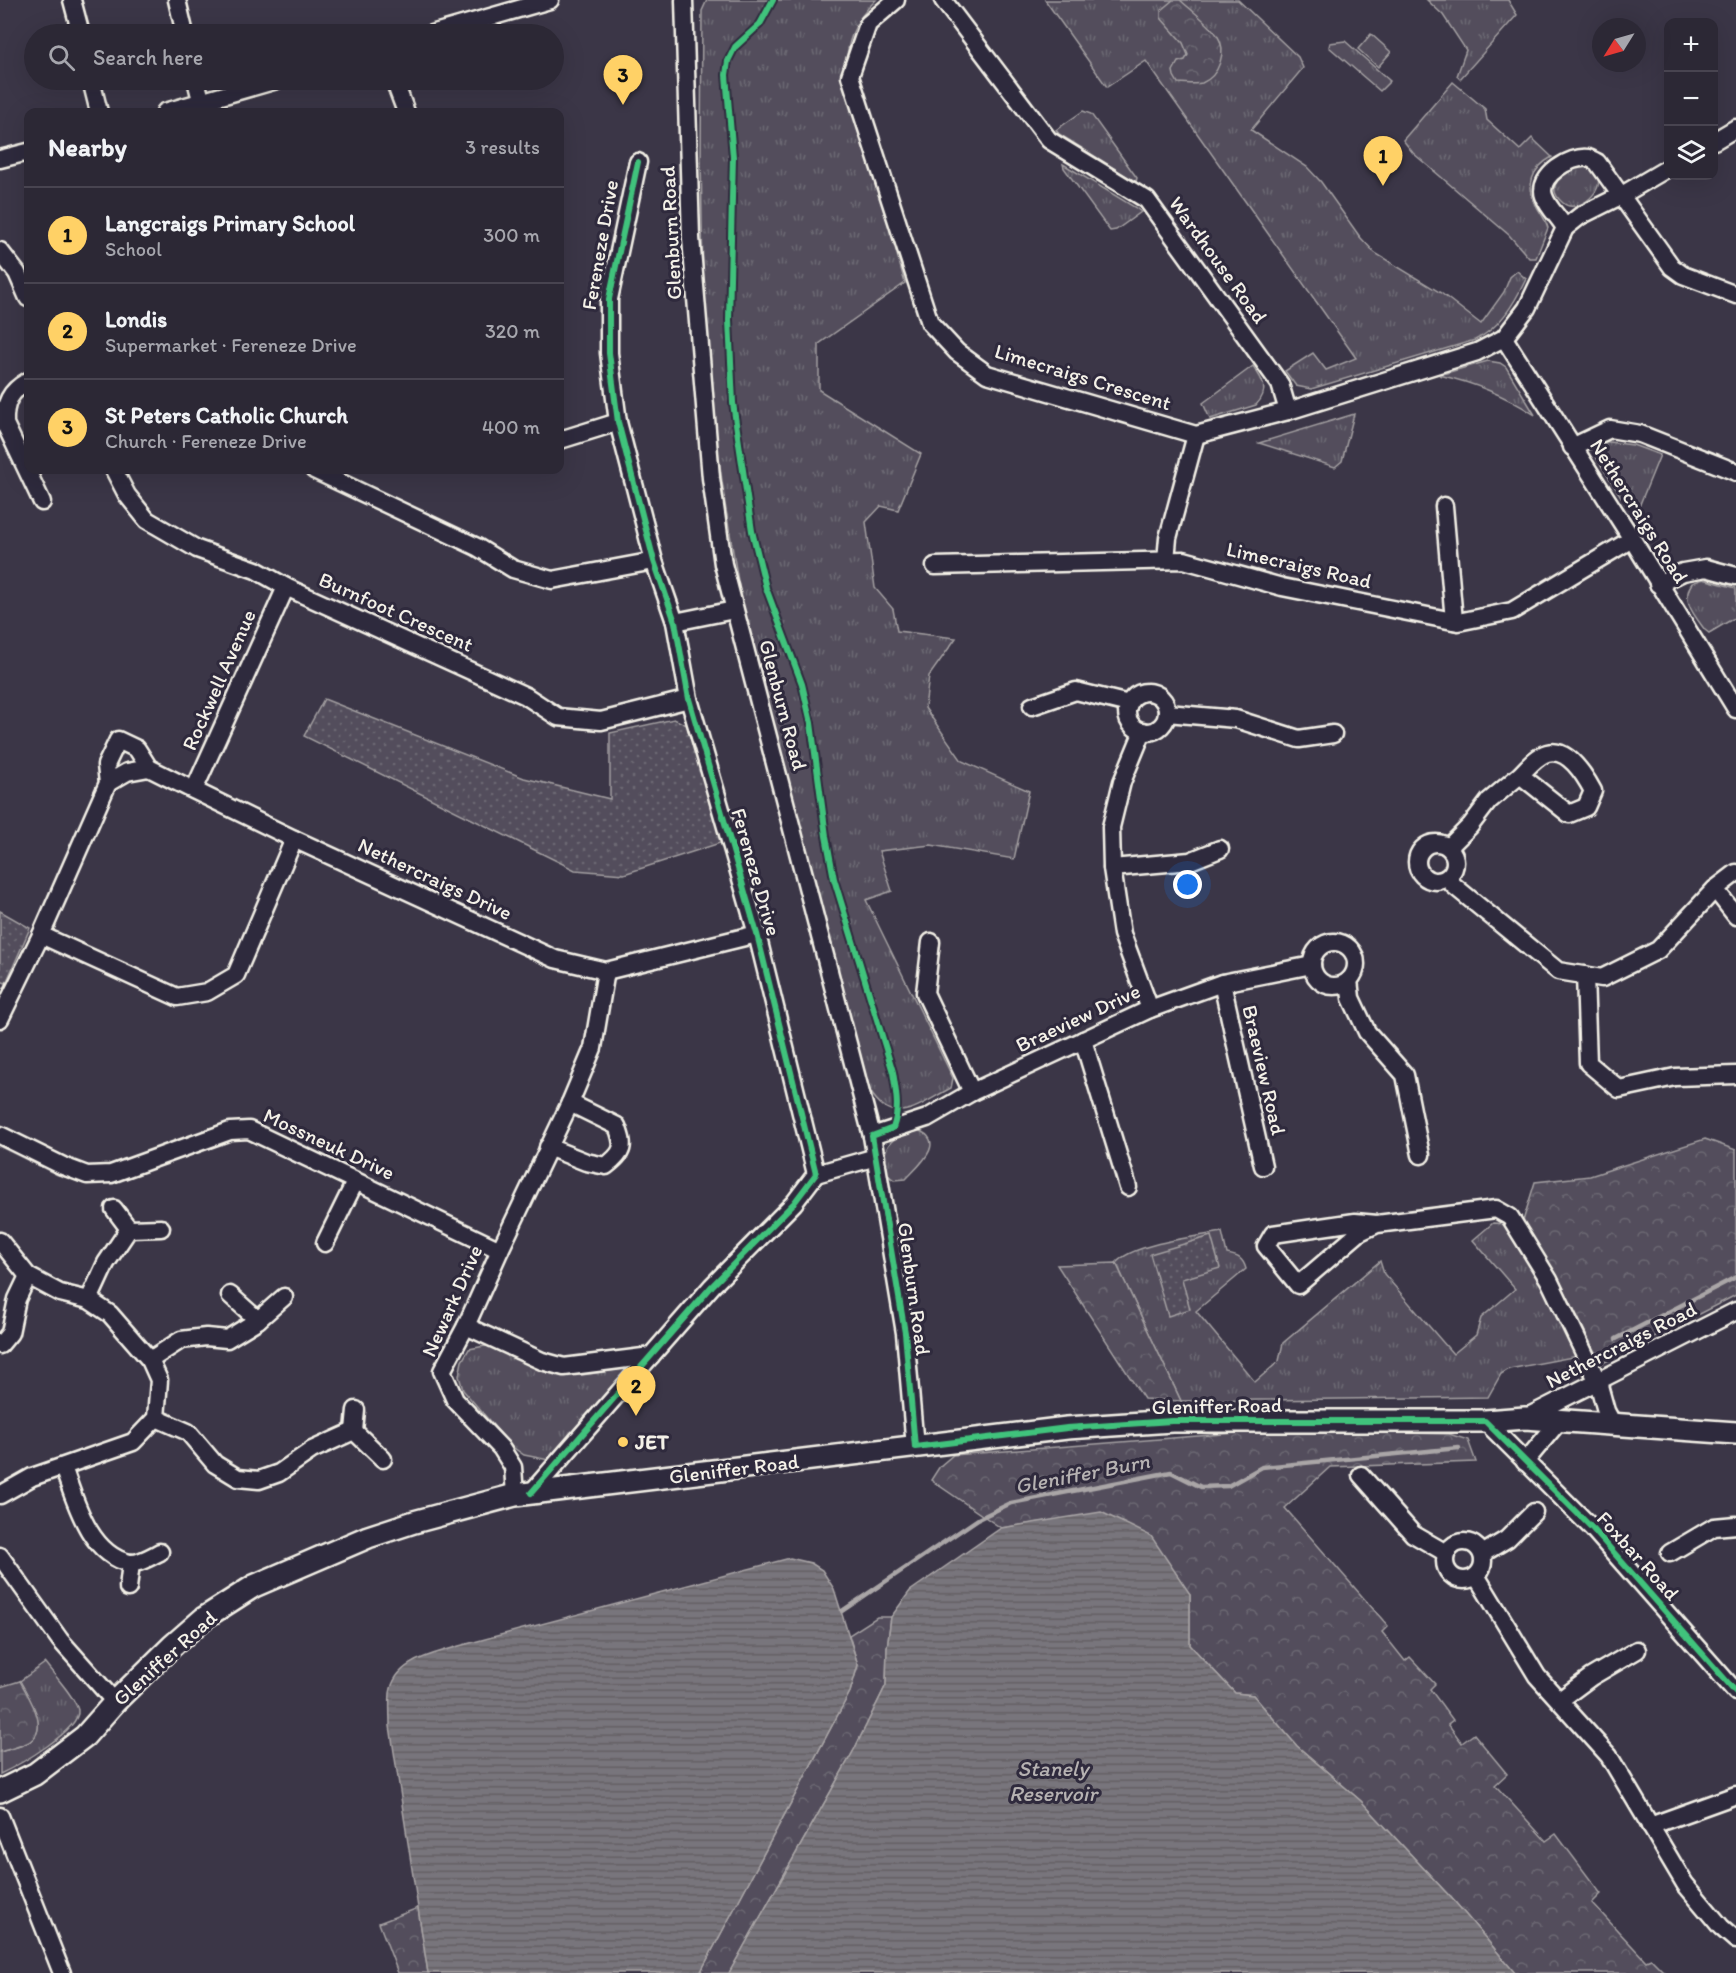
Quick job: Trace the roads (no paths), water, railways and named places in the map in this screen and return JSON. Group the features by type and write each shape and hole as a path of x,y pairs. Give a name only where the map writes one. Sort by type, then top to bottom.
{"main road":[{"name":"Gleniffer Road","path":"0,1791 36,1774 85,1736 115,1702 204,1618 254,1586 368,1537 414,1522 523,1494 1066,1428 1172,1421 1485,1421 1525,1418 1736,1432"}],"street":[{"path":"72,0 78,24"},
{"path":"177,0 183,24"},
{"path":"466,24 550,0"},
{"name":"Glenburn Road","path":"684,0 694,272 711,478 723,564 872,1136 905,1333 915,1447"},
{"name":"Limecraigs Crescent","path":"896,0 868,24 850,76 930,323 957,352 987,374 1196,435"},
{"name":"Wardhouse Road","path":"943,0 1049,140 1147,200 1280,384 1288,411"},
{"path":"94,90 98,108"},
{"path":"199,90 203,107 250,90"},
{"path":"398,90 404,108"},
{"path":"1718,138 1736,128"},
{"path":"0,159 24,153"},
{"path":"1565,228 1549,207 1543,194 1543,182 1558,167 1578,159 1588,158 1597,162 1672,267 1683,276 1736,296"},
{"name":"Fereneze Drive","path":"638,162 609,299 609,353 618,422 654,561 675,622 690,699 757,934 816,1174"},
{"path":"1166,560 1168,538 1196,435 1288,411 1477,352 1503,338 1527,308 1565,228 1580,216 1664,170"},
{"path":"0,251 17,273 24,289"},
{"name":"Nethercraigs Road","path":"1503,338 1632,539 1736,709"},
{"path":"24,384 14,390 4,410 6,424 24,463"},
{"path":"564,439 618,422"},
{"path":"1572,447 1610,429 1640,434 1736,472"},
{"path":"29,474 42,502"},
{"name":"Burnfoot Crescent","path":"116,474 127,495 147,520 197,549 256,570 286,587 526,696 558,717 601,721 690,699"},
{"path":"322,474 477,547 513,568 552,580 654,561"},
{"path":"1444,506 1454,621"},
{"name":"Limecraigs Road","path":"935,566 1184,560 1281,587 1454,621 1512,611 1632,539"},
{"path":"1658,584 1683,572 1706,568 1736,576"},
{"name":"Rockwell Avenue","path":"194,790 286,587"},
{"path":"675,622 734,610"},
{"path":"1032,706 1076,691 1129,704"},
{"path":"1149,692 1161,697 1167,707 1165,720 1156,729 1143,731 1138,729 1130,720 1129,704 1137,695 1149,692"},
{"path":"1167,713 1236,719 1299,739 1333,734"},
{"path":"1143,731 1122,782 1111,827 1112,868 1122,934 1150,1008"},
{"name":"Nethercraigs Drive","path":"108,783 106,765 117,740 136,749 148,768 294,839 555,959 606,971 757,934"},
{"path":"0,1019 42,935 108,783 127,772 148,768"},
{"path":"1449,847 1489,801 1520,775"},
{"path":"42,935 177,997 207,992 237,975 294,839"},
{"path":"1443,843 1449,847 1456,864 1449,877 1443,880 1430,880 1419,872 1417,865 1420,852 1429,844 1443,843"},
{"path":"1112,868 1190,861 1220,849"},
{"path":"1449,877 1453,885 1558,971 1602,978 1658,950 1715,889 1736,873"},
{"path":"1715,889 1736,916"},
{"path":"931,942 925,993 972,1092"},
{"path":"1349,980 1336,986 1317,978 1312,965 1314,953 1318,948 1329,942 1342,942 1354,952 1356,967 1349,980 1351,998 1367,1032 1405,1075 1421,1155"},
{"name":"Braeview Drive","path":"872,1136 927,1118 972,1092 1150,1008 1222,983 1312,965"},
{"name":"Newark Drive","path":"523,1494 513,1467 501,1448 455,1400 442,1371 466,1326 570,1103 593,1048 606,971"},
{"path":"1585,975 1588,1063 1619,1089 1675,1077 1736,1076"},
{"name":"Braeview Road","path":"1222,983 1263,1166"},
{"path":"1083,1040 1128,1186"},
{"path":"548,1147 586,1162 606,1166 619,1156 623,1143 617,1126 570,1103"},
{"name":"Mossneuk Drive","path":"0,1136 87,1175 111,1174 230,1131 249,1130 500,1250"},
{"path":"523,1494 651,1356 712,1286 794,1203 816,1174 876,1157"},
{"path":"324,1243 355,1182"},
{"path":"114,1209 129,1229"},
{"path":"1377,1224 1359,1232 1298,1285 1266,1246 1274,1234 1354,1222 1377,1224 1496,1209 1510,1217 1549,1280 1598,1382 1606,1411 1613,1424"},
{"path":"129,1229 162,1228"},
{"path":"89,1300 106,1263 129,1229"},
{"path":"0,1241 28,1276 60,1293 89,1300 110,1314 150,1360 159,1380 156,1418 133,1442 32,1477 0,1495"},
{"path":"0,1346 10,1333 17,1299 28,1276"},
{"path":"230,1295 258,1320"},
{"path":"150,1360 181,1340 206,1337 227,1339 258,1320 284,1297"},
{"name":"Nethercraigs Road","path":"1525,1418 1736,1311"},
{"path":"466,1326 542,1361 564,1367 651,1356"},
{"path":"354,1431 356,1410"},
{"path":"156,1418 188,1432 222,1469 238,1478 259,1480 279,1473 312,1450 354,1431"},
{"path":"1525,1462 1560,1420"},
{"name":"Foxbar Road","path":"1485,1421 1593,1530 1736,1692"},
{"path":"354,1431 383,1459"},
{"path":"63,1467 85,1526 108,1553 131,1563 144,1560 160,1552"},
{"path":"1362,1474 1413,1534 1446,1553"},
{"path":"1482,1554 1507,1539 1534,1512"},
{"path":"1670,1554 1714,1527 1736,1525"},
{"path":"1462,1542 1475,1545 1482,1554 1484,1563 1477,1576 1463,1581 1452,1578 1444,1566 1446,1553 1450,1547 1462,1542"},
{"path":"0,1556 60,1640 115,1702"},
{"path":"128,1588 131,1563"},
{"path":"1477,1576 1537,1676 1609,1756 1685,1884 1721,1927 1736,1940"},
{"path":"1560,1700 1591,1677 1637,1650"},
{"path":"1650,1826 1736,1795"},
{"path":"0,1816 62,1973"}],"water":[{"name":"Stanely Reservoir","path":"1101,1512 1151,1536 1190,1594 1190,1645 1235,1693 1253,1695 1297,1746 1361,1801 1455,1902 1515,1973 729,1973 854,1750 886,1685 891,1617 910,1591 1001,1528"},
{"path":"790,1558 811,1563 822,1570 834,1589 858,1665 850,1692 700,1973 428,1973 390,1726 390,1693 399,1673 416,1660 459,1646"}],"waterway":[{"path":"0,1145 67,1176"},
{"name":"Gleniffer Burn","path":"1616,1339 1736,1277"},
{"name":"Gleniffer Burn","path":"842,1611 978,1519 1011,1503 1171,1472 1201,1487 1228,1486 1262,1467 1459,1448"}],"place":[{"name":"St Peters Catholic Church","path":"623,105"},
{"name":"Langcraigs Primary School","path":"1383,186"},
{"name":"Londis","path":"636,1416"},
{"name":"JET","path":"623,1442"}]}
